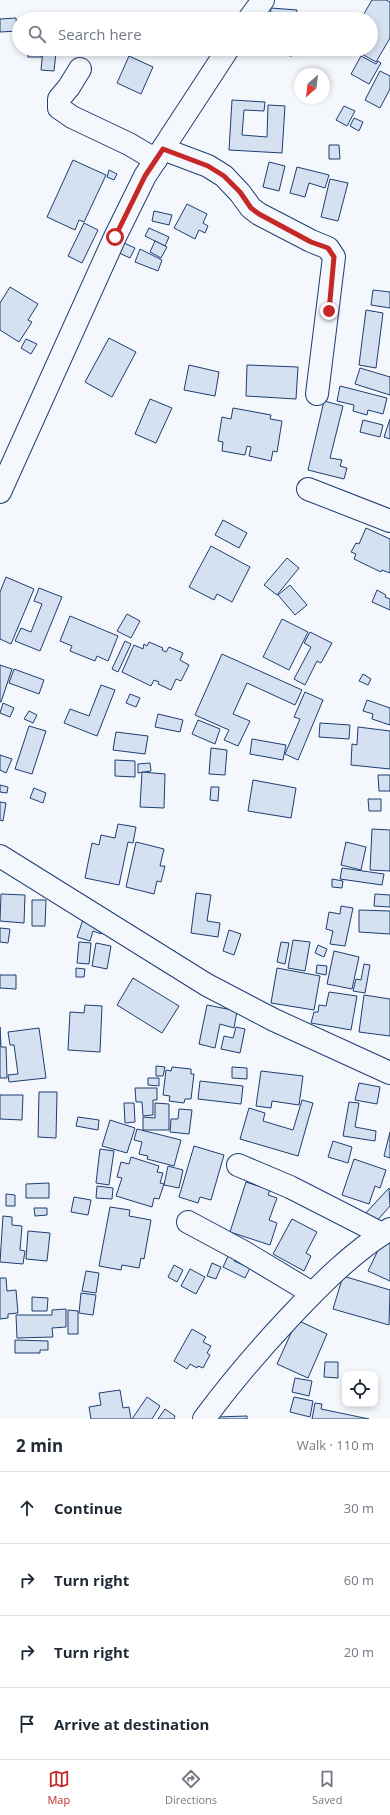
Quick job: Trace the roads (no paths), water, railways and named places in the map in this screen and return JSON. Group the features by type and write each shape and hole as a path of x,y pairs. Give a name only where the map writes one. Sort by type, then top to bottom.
{"street":[{"path":"254,12 263,0"},
{"path":"0,492 115,237 145,176 223,56"},
{"path":"80,69 59,99 59,108 72,117 129,144 159,155 208,166 224,176 240,192 251,208 259,214 311,242 328,248 334,257 329,311 317,394"},
{"path":"308,489 390,521"},
{"path":"0,856 213,988 274,1020 390,1074"},
{"path":"204,1419 250,1361 312,1293 338,1268 386,1231 238,1165"},
{"path":"188,1222 242,1251 312,1293"}]}
